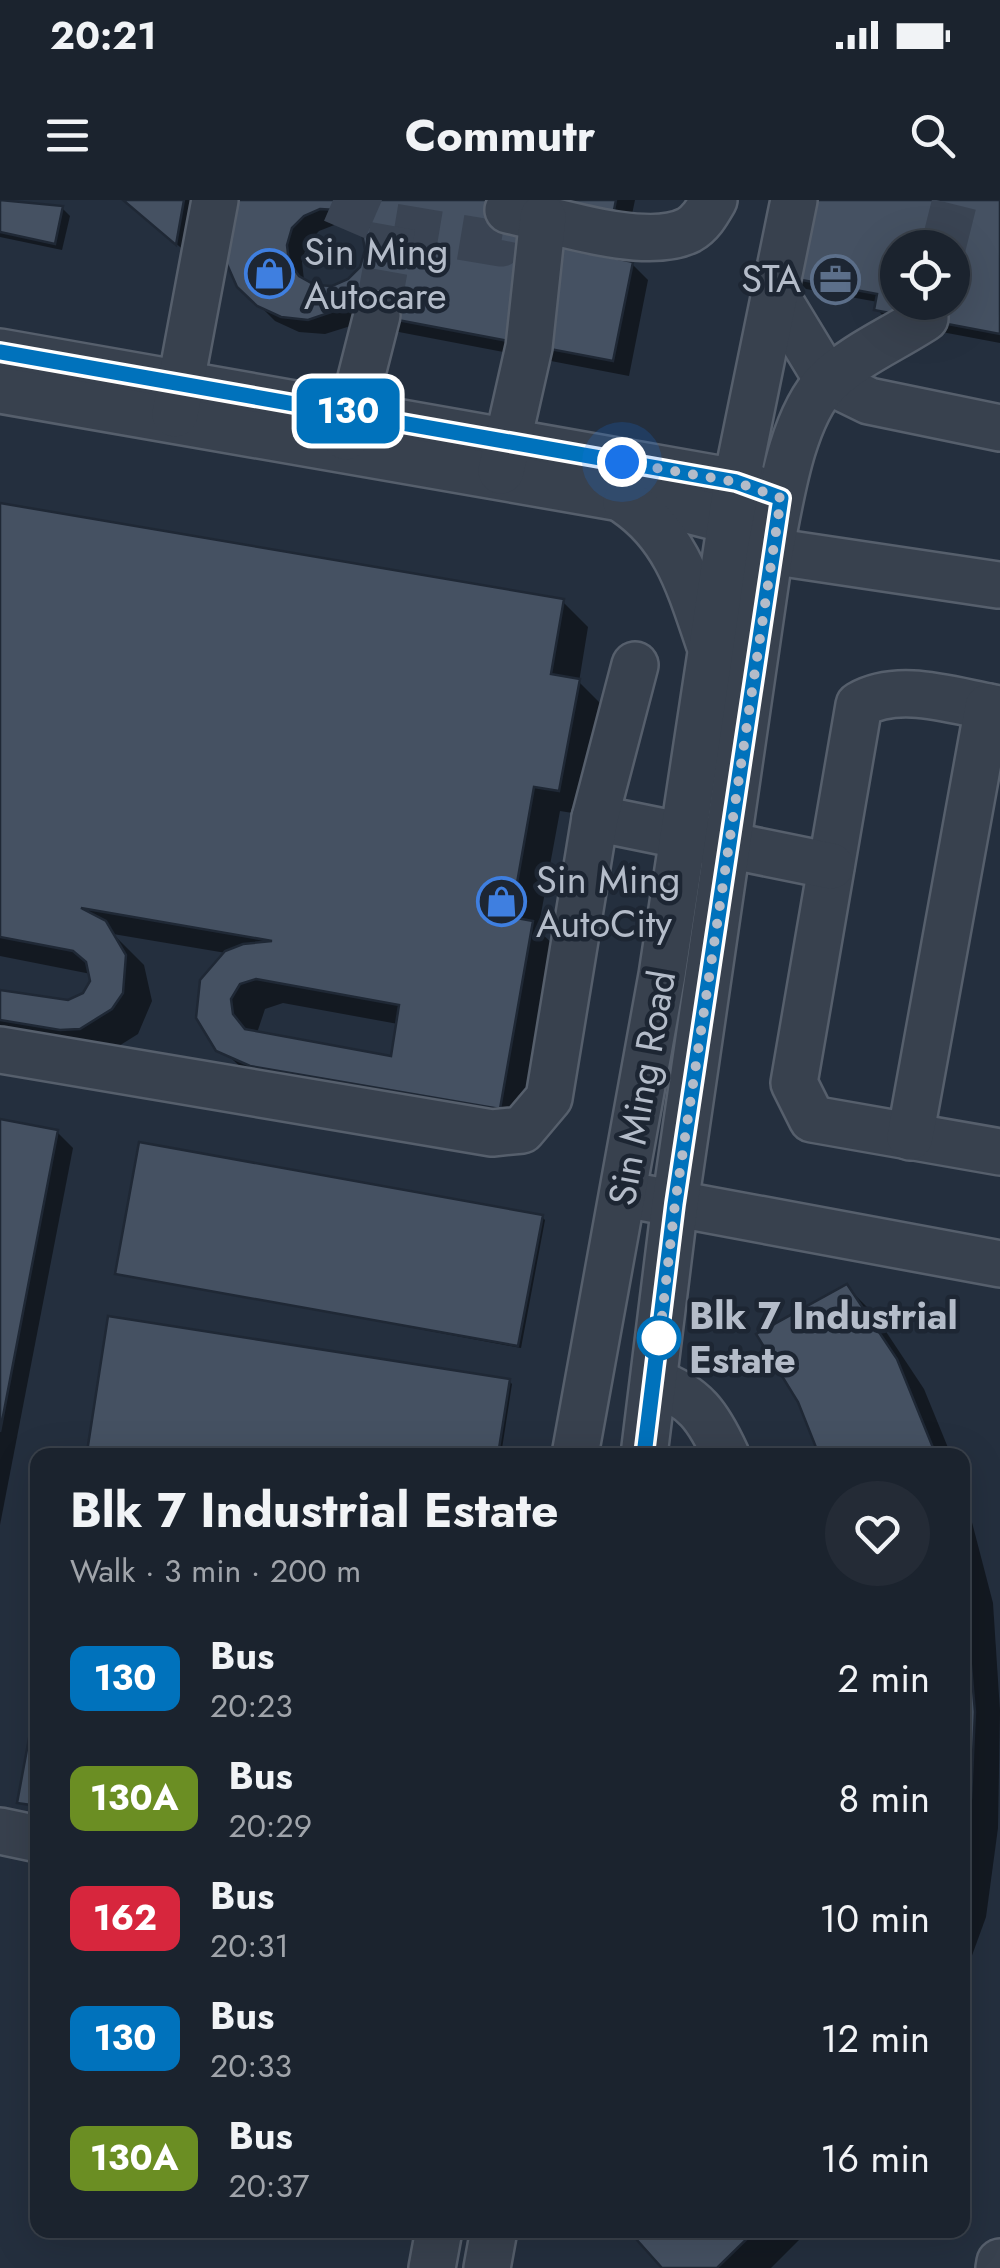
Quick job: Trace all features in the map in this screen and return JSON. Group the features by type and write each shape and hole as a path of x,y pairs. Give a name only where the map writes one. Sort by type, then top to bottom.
{"street":[{"path":"177,402 215,200"},
{"path":"504,459 529,347 526,214 658,238 686,232 699,223 714,200"},
{"name":"Sin Ming Road","path":"576,1448 683,837 734,501 794,200"},
{"path":"776,297 828,382 869,402 1000,428"},
{"path":"348,430 377,315"},
{"path":"828,382 922,320"},
{"path":"0,352 177,402"},
{"name":"Sin Ming Road","path":"645,1448 675,1204 775,527 802,424 828,382"},
{"path":"0,390 177,402 734,501 775,527 998,586"},
{"path":"504,459 626,502 652,519 670,542 712,652"},
{"path":"626,502 734,501"},
{"path":"0,1050 492,1133 522,1130 549,1098 595,818 635,664"},
{"path":"910,1137 994,708 895,692 876,695 859,705 794,1082 812,1118 910,1137 1000,1152"},
{"path":"595,818 832,866"},
{"path":"623,1194 1000,1264"},
{"path":"654,1382 684,1393 712,1424 723,1448"},
{"path":"0,1831 30,1837"},
{"path":"432,2268 438,2238"},
{"path":"487,2268 493,2238"}],"building":[{"path":"0,200 63,206 55,244 0,232"},
{"path":"123,200 184,200 176,245"},
{"path":"237,200 616,200 605,256 633,262 613,361 340,309 308,320 281,317 257,306 237,287 226,262","holes":["320,209 337,210 352,219 362,233 365,250 360,267 348,279 332,286 315,285 299,276 289,262 287,245 292,228 304,216"]},
{"path":"807,200 1000,200 1000,334 926,320 970,320 970,230 880,230 880,311 874,310 877,294 791,278"},
{"path":"0,503 564,599 551,674 580,679 559,791 534,787 511,917 533,921 500,1109 250,1066 216,1051 196,1018 200,980 225,951 243,944 272,941 81,908 106,921 126,955 123,993 112,1009 80,1029 60,1030 0,1020 0,990 68,1000 83,993 90,981 86,962 73,951 0,937","holes":["256,979 399,1005 391,1056 245,1029 233,1014 231,999 240,984"]},
{"path":"0,1119 58,1130 0,1432"},
{"path":"139,1142 543,1215 518,1346 115,1274"},
{"path":"847,1284 897,1359 933,1448 816,1448 798,1402 756,1334"},
{"path":"108,1316 510,1379 499,1448 88,1448"},
{"path":"970,1654 975,1712 970,1806"},
{"path":"30,1733 30,1805 17,1803"},
{"path":"635,2238 748,2238 717,2268 662,2268"}],"tunnel":[{"path":"333,200 393,226 501,244 510,200"},
{"path":"948,230 955,200"},
{"path":"377,315 393,226"}],"bus line":[{"name":"130","path":"0,352 352,411 736,482 781,498 770,551 675,1204 645,1448"}],"place":[{"name":"Sin Ming Autocare","path":"269,274"},
{"name":"STA","path":"836,279"},
{"name":"Sin Ming AutoCity","path":"501,902"},
{"name":"Blk 7 Industrial Estate","path":"659,1338"}],"route":[{"path":"622,462 736,482 781,498 770,551 675,1204 659,1342 659,1338"}]}
